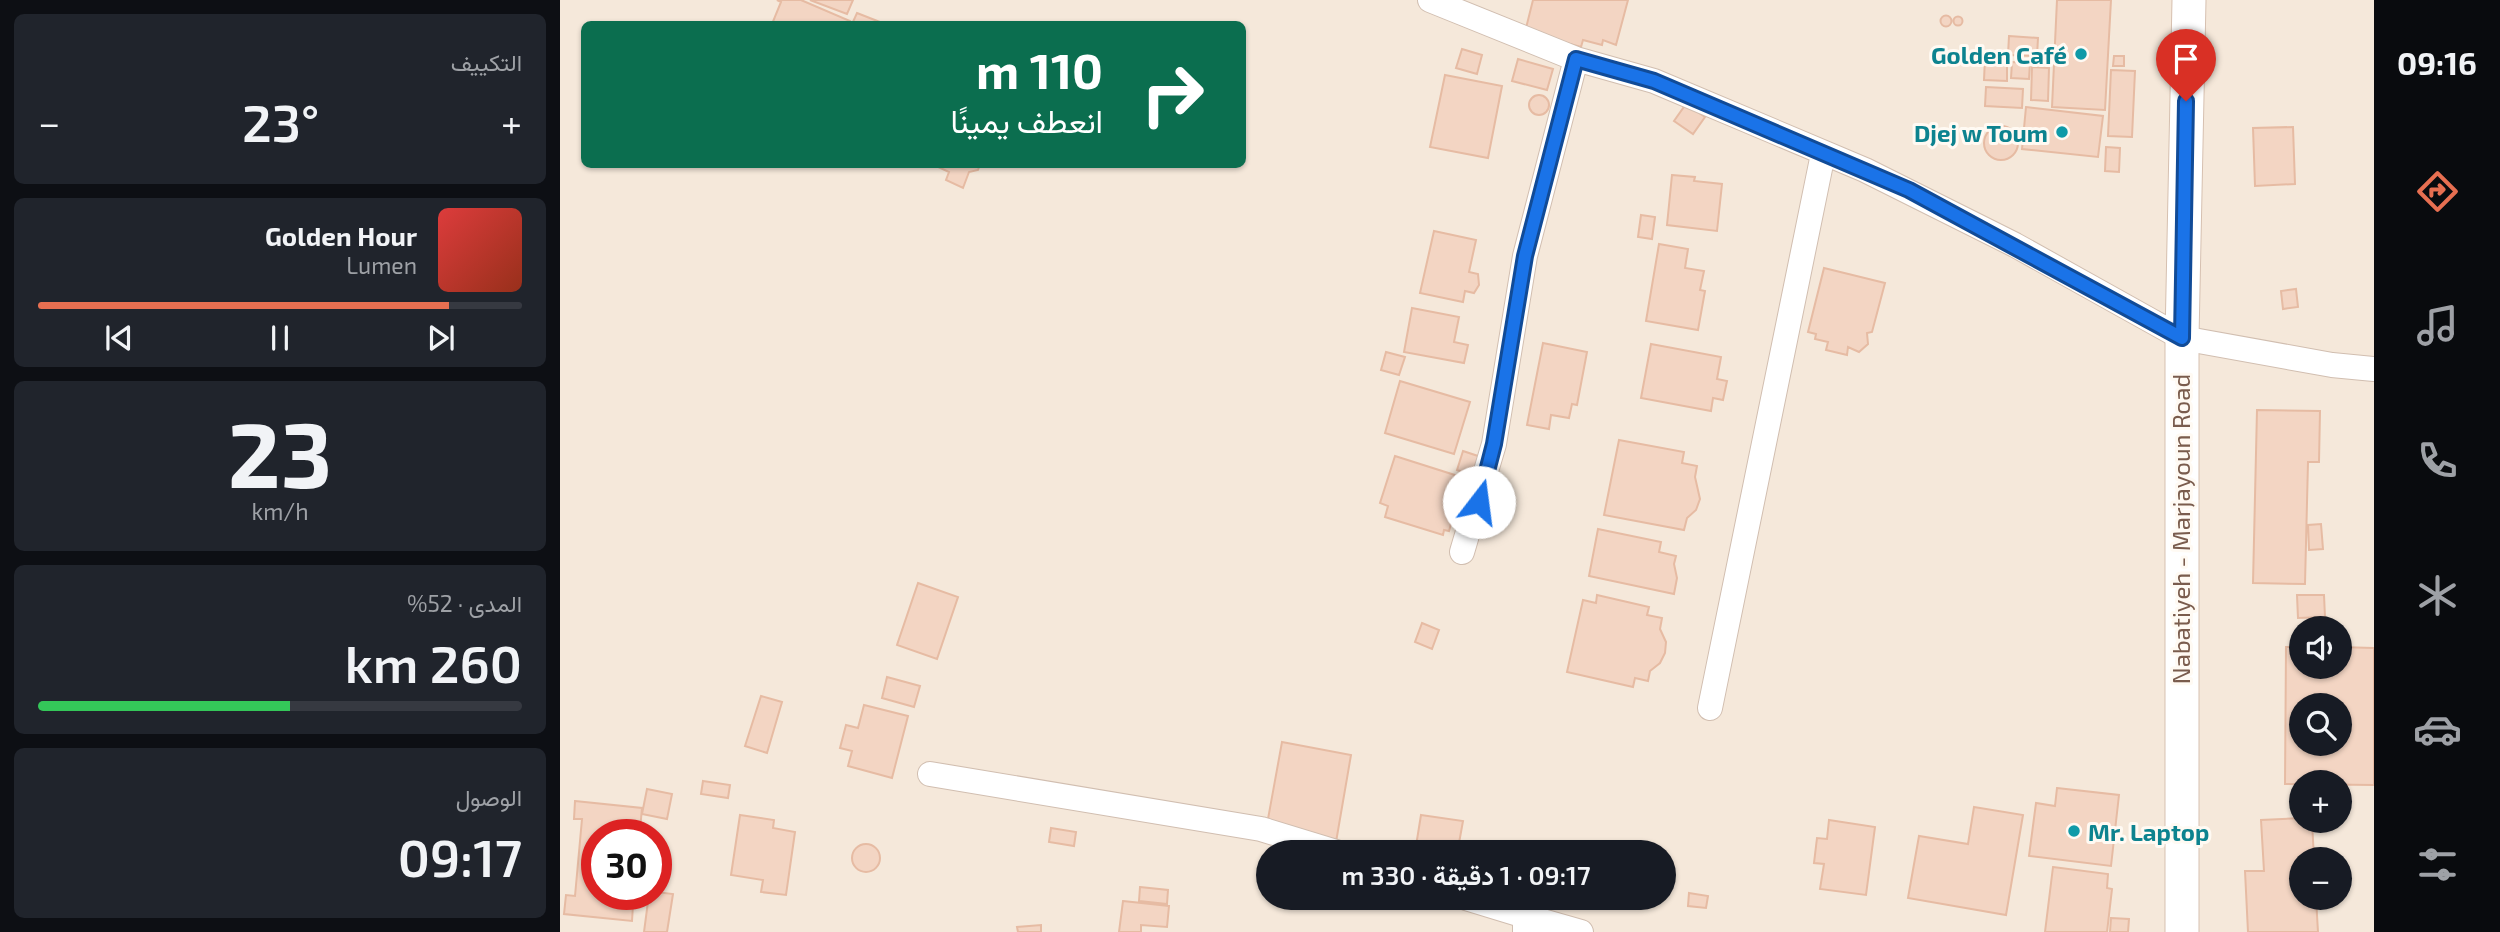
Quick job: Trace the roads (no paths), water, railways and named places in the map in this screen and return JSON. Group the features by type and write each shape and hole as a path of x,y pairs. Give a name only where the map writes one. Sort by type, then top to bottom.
{"main road":[{"name":"Nabatiyeh - Marjayoun Road","path":"2182,932 2182,338 2189,0"}],"street":[{"path":"1430,0 1576,59 1654,81 1865,170 1952,212 2182,338 2332,365 2374,369"},
{"path":"1462,552 1494,444 1525,256 1576,59"},
{"path":"1710,709 1823,154"},
{"path":"930,774 1261,829 1297,840"},
{"path":"1493,910 1525,924 1581,932"}],"place":[{"name":"Golden Café","path":"2081,54"},
{"name":"Djej w Toum","path":"2062,132"},
{"name":"Mr. Laptop","path":"2074,831"}]}
